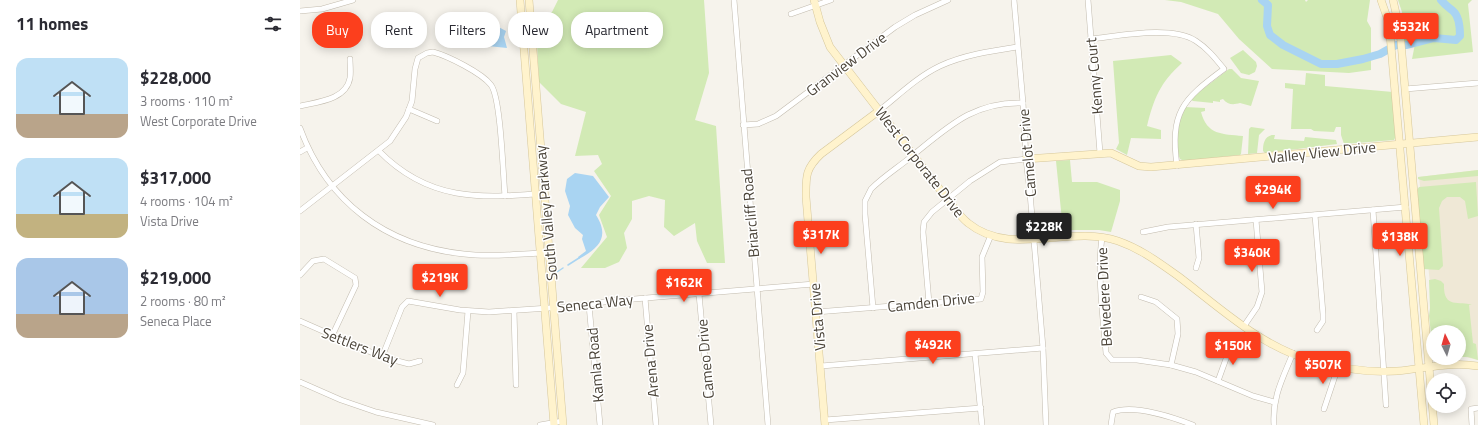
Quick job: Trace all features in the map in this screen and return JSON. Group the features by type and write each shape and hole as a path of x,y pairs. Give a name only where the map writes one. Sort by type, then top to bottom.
{"main road":[{"name":"South Valley Parkway","path":"520,0 553,424"},
{"name":"South Valley Parkway","path":"529,0 563,423"},
{"path":"1381,0 1388,17 1390,32 1424,425"},
{"path":"1393,0 1400,32 1434,425"},
{"name":"West Corporate Drive","path":"815,3 830,46 844,65 948,200 967,222 990,235 1008,239 1078,235 1116,240 1144,252 1244,326 1264,338 1308,360 1338,367 1384,371 1461,364 1478,366"},
{"name":"Vista Drive","path":"825,422 806,197 806,173 820,154 880,110"},
{"name":"Valley View Drive","path":"1026,159 1111,153 1139,166 1177,166 1478,137"},
{"path":"1412,277 1422,277"}],"street":[{"path":"300,11 322,9 353,0"},
{"name":"Briarcliff Road","path":"734,0 768,425"},
{"path":"791,14 815,3 831,0"},
{"name":"Granview Drive","path":"744,125 758,124 776,116 895,27 916,14 948,0"},
{"name":"Camelot Drive","path":"1014,0 1026,159 1043,348 1046,425"},
{"name":"Kenny Court","path":"1088,0 1100,153"},
{"path":"1090,39 1164,32 1178,33 1194,40 1208,50 1224,69 1189,97 1178,114 1175,141 1177,166"},
{"name":"Vista Drive","path":"880,110 905,89 939,67 976,54 1017,47"},
{"path":"300,211 390,141 402,124 412,101 416,63 421,55 427,52 437,53 472,71 490,83 497,102 505,196"},
{"path":"300,106 330,99 344,91 350,78 350,59"},
{"path":"1405,89 1478,82"},
{"path":"873,308 865,201 871,189 952,123 967,115 998,104 1023,104"},
{"path":"409,109 437,121"},
{"path":"300,128 307,148 331,186 363,218 408,241 435,249 465,254 491,256 550,253"},
{"path":"300,152 307,148"},
{"path":"379,151 401,172 442,190 465,196 505,196 545,193"},
{"path":"929,303 923,232 924,222 932,212 970,181 992,166 1007,160 1026,159"},
{"path":"1143,232 1168,227 1196,224 1406,207"},
{"path":"1374,210 1386,405"},
{"path":"1315,215 1323,321 1317,330"},
{"path":"1244,326 1257,307 1262,292 1256,220"},
{"path":"1196,224 1199,258 1196,268"},
{"name":"Camden Drive","path":"816,312 981,298 983,292 982,257 990,235"},
{"name":"Belvedere Drive","path":"1102,237 1100,260 1101,292 1106,353 1108,357 1112,360 1137,360 1171,365"},
{"path":"300,275 313,261 324,259 355,278 356,285 332,336"},
{"name":"Seneca Way","path":"382,357 402,307 408,301 468,311 514,311 589,305 645,298 757,290 814,284"},
{"name":"Cameo Drive","path":"700,294 711,425"},
{"path":"1141,297 1156,302 1177,319 1178,334 1171,365 1218,380 1253,396 1274,402"},
{"name":"Arena Drive","path":"645,298 656,425"},
{"name":"Kamla Road","path":"589,305 600,425"},
{"path":"458,385 463,373 468,311"},
{"path":"514,311 516,385"},
{"name":"Settlers Way","path":"300,321 382,357 413,365 420,362"},
{"path":"1218,380 1231,345"},
{"path":"821,366 1043,348"},
{"path":"1274,425 1274,402 1293,353"},
{"path":"975,354 982,425"},
{"path":"1324,409 1338,367"},
{"path":"300,382 341,400 376,412 433,425"},
{"path":"825,422 981,408"},
{"path":"1472,425 1470,408 1478,408"},
{"path":"1111,425 1113,412 1121,409 1167,416 1193,425"},
{"path":"540,425 563,423"}],"shaded area":[{"path":"1478,170 1478,360 1466,357 1466,325 1434,325 1419,177"}],"green space":[{"path":"558,0 704,0 709,73 695,120 716,126 725,263 707,263 697,241 695,223 674,236 664,227 665,200 649,196 632,201 632,219 624,233 627,248 619,262 605,268 581,268 607,237 599,215 611,196 594,171 602,164 598,155 575,156 586,112 561,104 539,82 537,48 563,48 563,12 552,12"},
{"path":"1165,0 1305,0 1306,2 1308,0 1370,0 1367,21 1371,28 1371,70 1349,73 1272,69 1239,39 1218,14 1181,2"},
{"path":"1398,0 1472,0 1468,4 1473,52 1412,59 1416,39 1405,43 1402,12"},
{"path":"1243,50 1256,62 1257,66 1255,72 1249,75 1241,73 1230,58"},
{"path":"1171,55 1182,63 1174,70 1163,84 1155,99 1147,126 1161,130 1161,139 1131,138 1127,155 1116,149 1119,143 1113,61"},
{"path":"1229,69 1232,69 1241,78 1259,81 1251,106 1240,103 1231,104 1223,99 1220,100 1220,102 1213,101 1213,103 1193,101 1190,99"},
{"path":"1306,73 1325,75 1325,86 1393,92 1396,136 1394,140 1344,144 1341,135 1341,127 1336,127 1334,132 1314,131 1311,129 1291,129 1293,89 1285,88 1285,83 1305,85"},
{"path":"1185,107 1205,108 1205,111 1201,112 1204,120 1211,129 1216,132 1228,135 1243,136 1241,154 1184,161 1180,159 1177,146 1177,132"},
{"path":"1251,127 1265,129 1259,135 1257,153 1248,154 1249,129"},
{"path":"1275,135 1274,139 1304,141 1305,137 1336,140 1337,144 1265,153 1263,151 1264,141 1267,137"},
{"path":"1070,160 1072,182 1097,182 1120,190 1120,201 1111,232 1099,230 1063,230 1056,161"},
{"path":"1478,170 1478,176 1424,181 1418,179 1418,177"},
{"path":"1476,182 1478,216 1468,219 1465,201 1460,197 1447,197 1442,201 1439,208 1443,266 1439,270 1423,269 1417,190 1419,187"},
{"path":"1435,279 1444,284 1444,292 1449,301 1472,305 1469,305 1473,343 1476,344 1478,360 1466,357 1466,325 1430,325 1429,280"}],"water":[{"path":"500,28 506,31 504,37 507,48 500,47"},
{"path":"575,173 593,176 609,197 600,207 596,215 602,230 600,241 592,251 579,259 578,257 586,251 582,239 583,235 575,228 568,215 570,206 565,191 567,179"}],"waterway":[{"path":"1262,0 1268,5 1267,26 1270,35 1283,45 1321,64 1337,64 1363,59 1380,54 1396,45 1407,45 1434,38 1456,40 1460,36 1458,19 1455,13 1441,0"},
{"path":"568,265 579,258"},
{"path":"557,272 563,268"}]}
